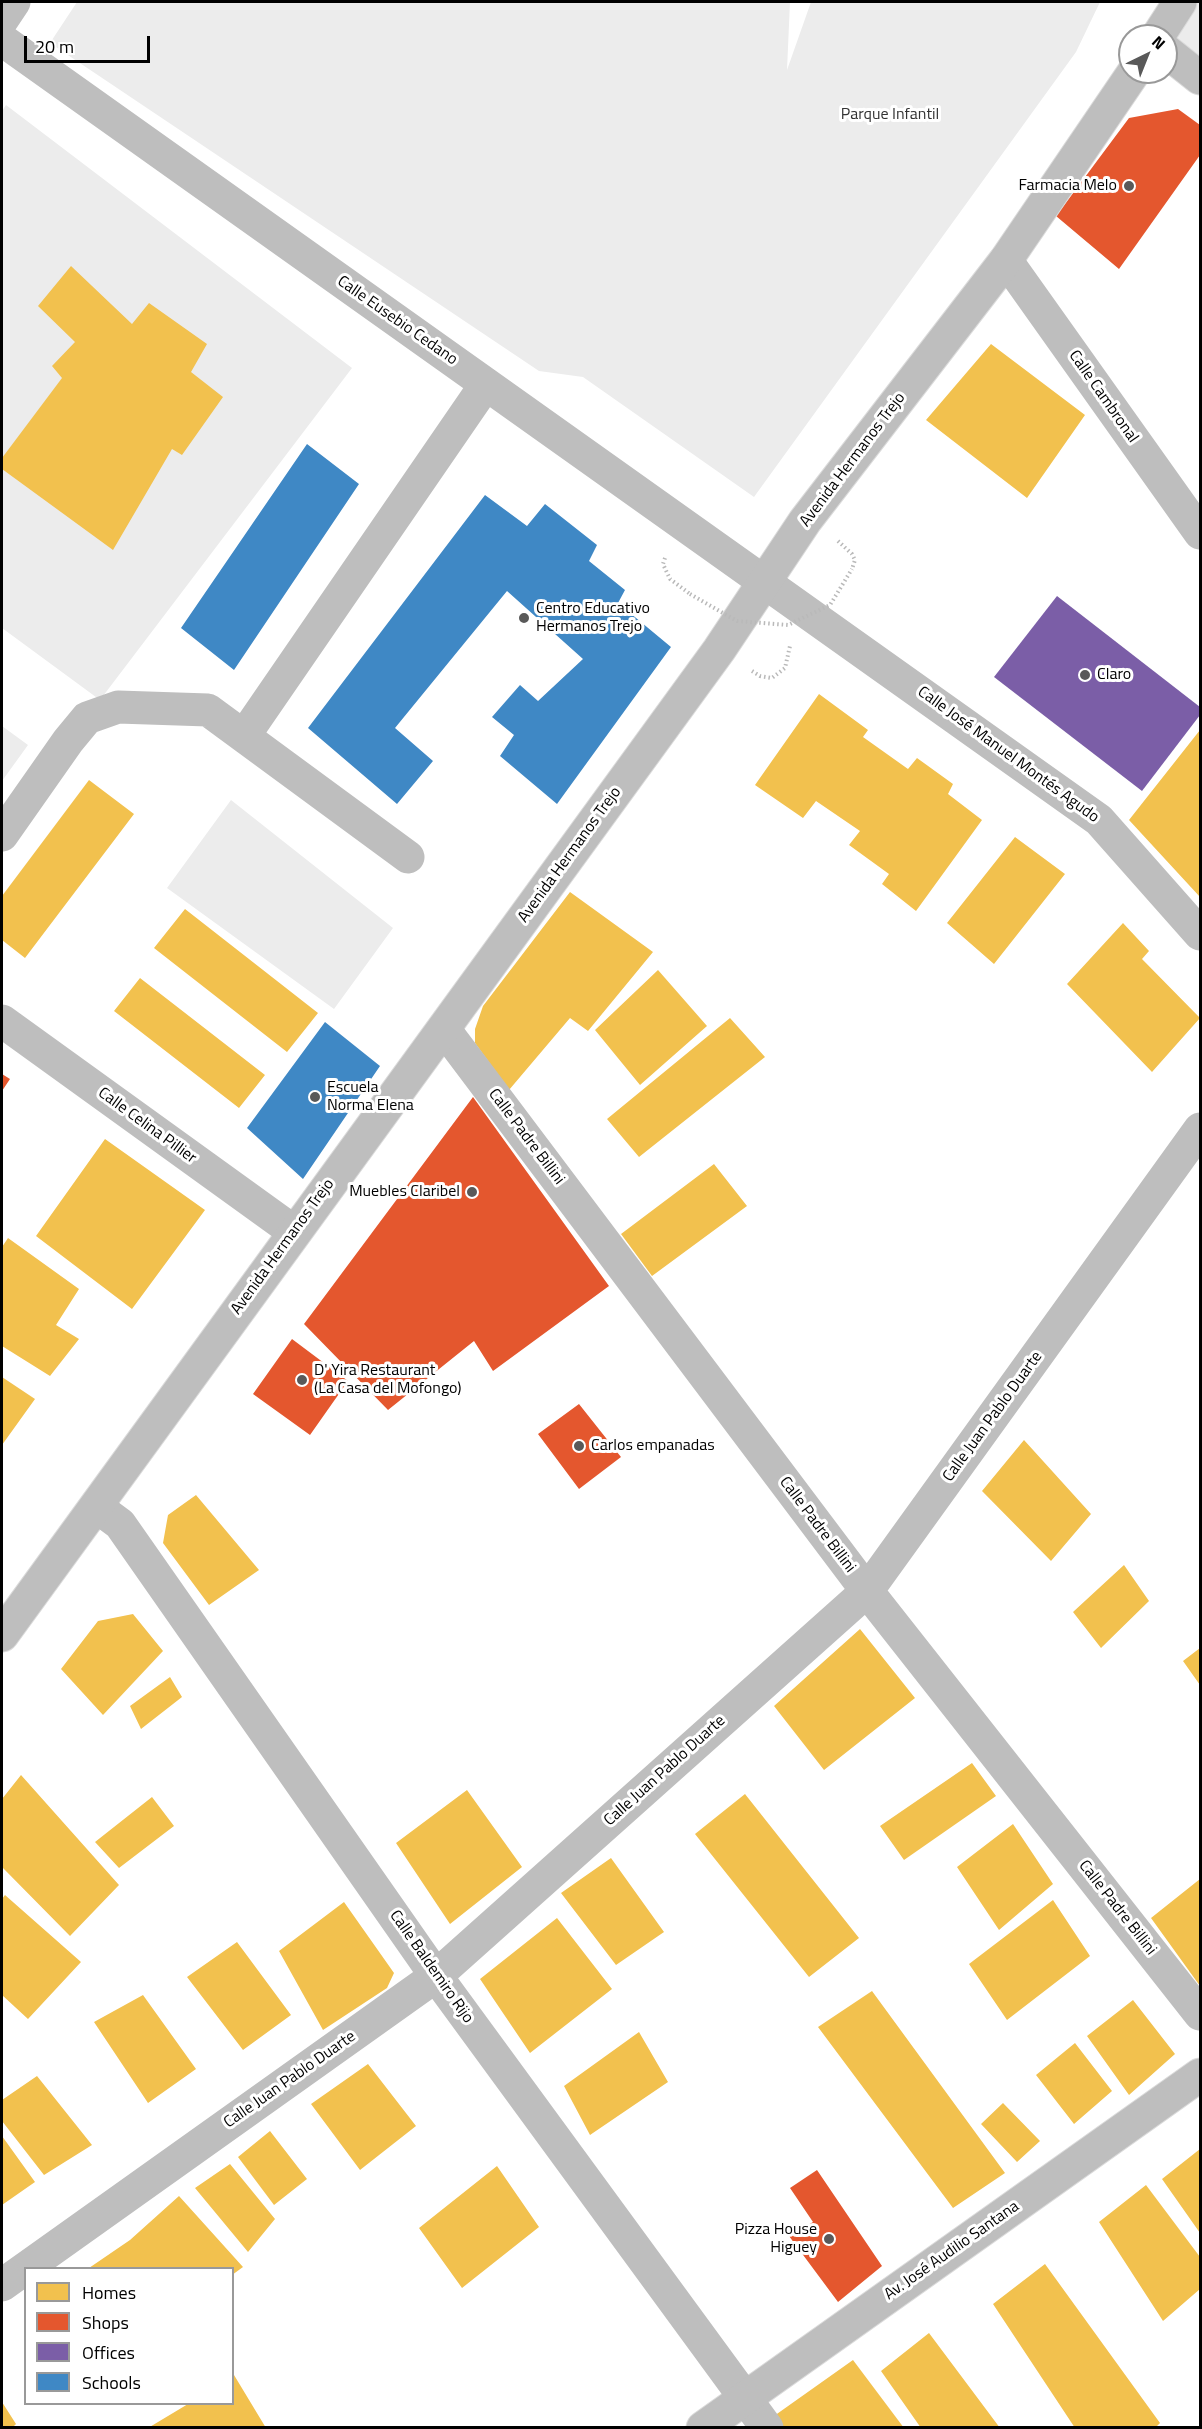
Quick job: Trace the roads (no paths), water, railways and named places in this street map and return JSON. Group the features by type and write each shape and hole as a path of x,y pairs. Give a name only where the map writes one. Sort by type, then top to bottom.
{"street":[{"path":"2,20 14,2"},
{"path":"1166,24 1180,2"},
{"name":"Calle Eusebio Cedano","path":"2,40 794,601"},
{"path":"1178,61 1200,78"},
{"name":"Avenida Hermanos Trejo","path":"2,1635 293,1231 444,1029 719,650 805,521 1006,260 1126,84"},
{"name":"Calle Cambronal","path":"1006,260 1200,533"},
{"path":"244,736 486,384"},
{"name":"Calle José Manuel Montés Agudo","path":"794,601 1099,820 1200,934"},
{"path":"2,835 87,718 118,707 208,710 408,856"},
{"name":"Calle Celina Pillier","path":"2,1021 293,1231"},
{"name":"Calle Padre Billini","path":"444,1029 867,1592 1200,2014"},
{"name":"Calle Juan Pablo Duarte","path":"27,2267 436,1976 867,1592 1200,1129"},
{"name":"Calle Baldemiro Rijo","path":"97,1506 120,1524 436,1976 767,2427"},
{"name":"Av. José Audilio Santana","path":"704,2427 1200,2075"},
{"name":"Calle Juan Pablo Duarte","path":"2,2285 24,2269"}],"place":[{"name":"Farmacia Melo","path":"1129,186"},
{"name":"Centro Educativo Hermanos Trejo","path":"524,618"},
{"name":"Claro","path":"1085,675"},
{"name":"Escuela Norma Elena","path":"315,1097"},
{"name":"Muebles Claribel","path":"472,1192"},
{"name":"D' Yira Restaurant (La Casa del Mofongo)","path":"302,1380"},
{"name":"Carlos empanadas","path":"579,1446"},
{"name":"Pizza House Higuey","path":"829,2239"}],"park label":[{"name":"Parque Infantil","path":"890,115"}]}
